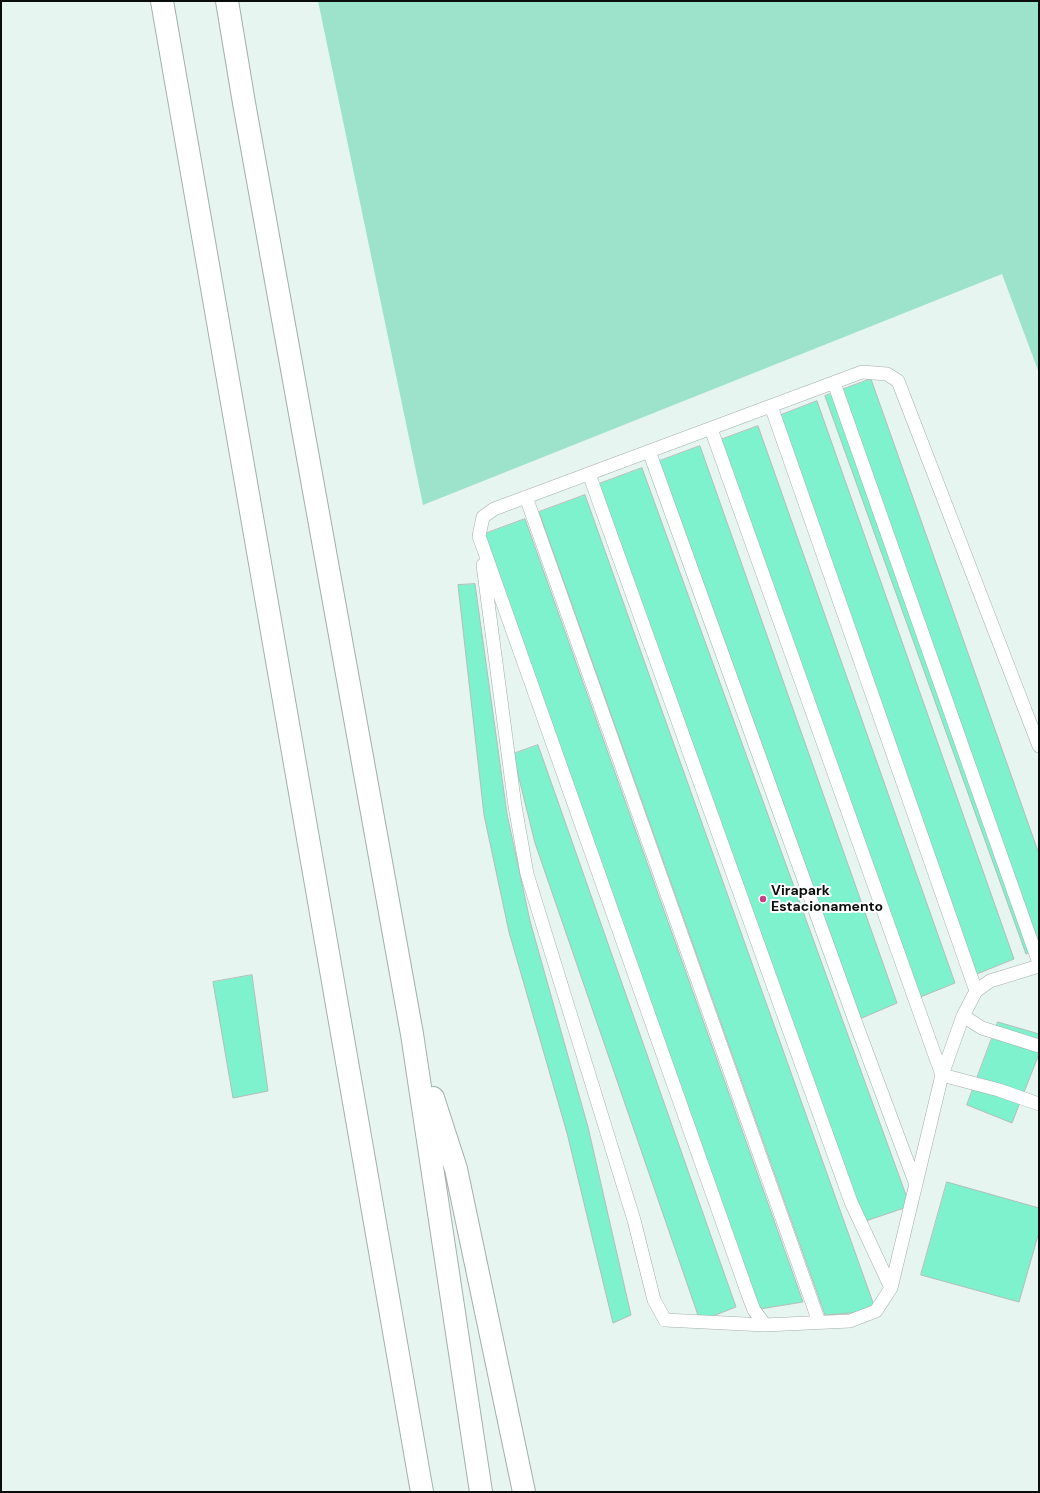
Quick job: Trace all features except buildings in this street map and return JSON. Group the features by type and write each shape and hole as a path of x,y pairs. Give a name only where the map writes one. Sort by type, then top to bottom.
{"highway":[{"path":"162,1 422,1492"},
{"path":"227,1 245,111 412,1034 481,1492"},
{"path":"412,1034 456,1169 524,1492"}],"lane":[{"path":"834,383 1039,965 990,981 976,991 963,1016 942,1075 915,1182 891,1288 876,1311 850,1321 765,1325 666,1320 654,1300 634,1220 527,874 515,806 502,697 479,536 483,517 494,509 862,372 887,374 898,381 1039,746"},
{"path":"771,406 976,991"},
{"path":"711,428 942,1075"},
{"path":"649,452 915,1182"},
{"path":"589,474 851,1202 891,1288"},
{"path":"526,497 819,1322"},
{"path":"479,536 749,1297 754,1310 765,1325"},
{"path":"963,1016 982,1028 1039,1046"},
{"path":"942,1075 999,1090 1039,1104"}],"green space":[{"path":"318,1 1039,1 1039,373 1002,274 423,505"}],"place":[{"name":"Virapark Estacionamento","path":"763,899"}]}
